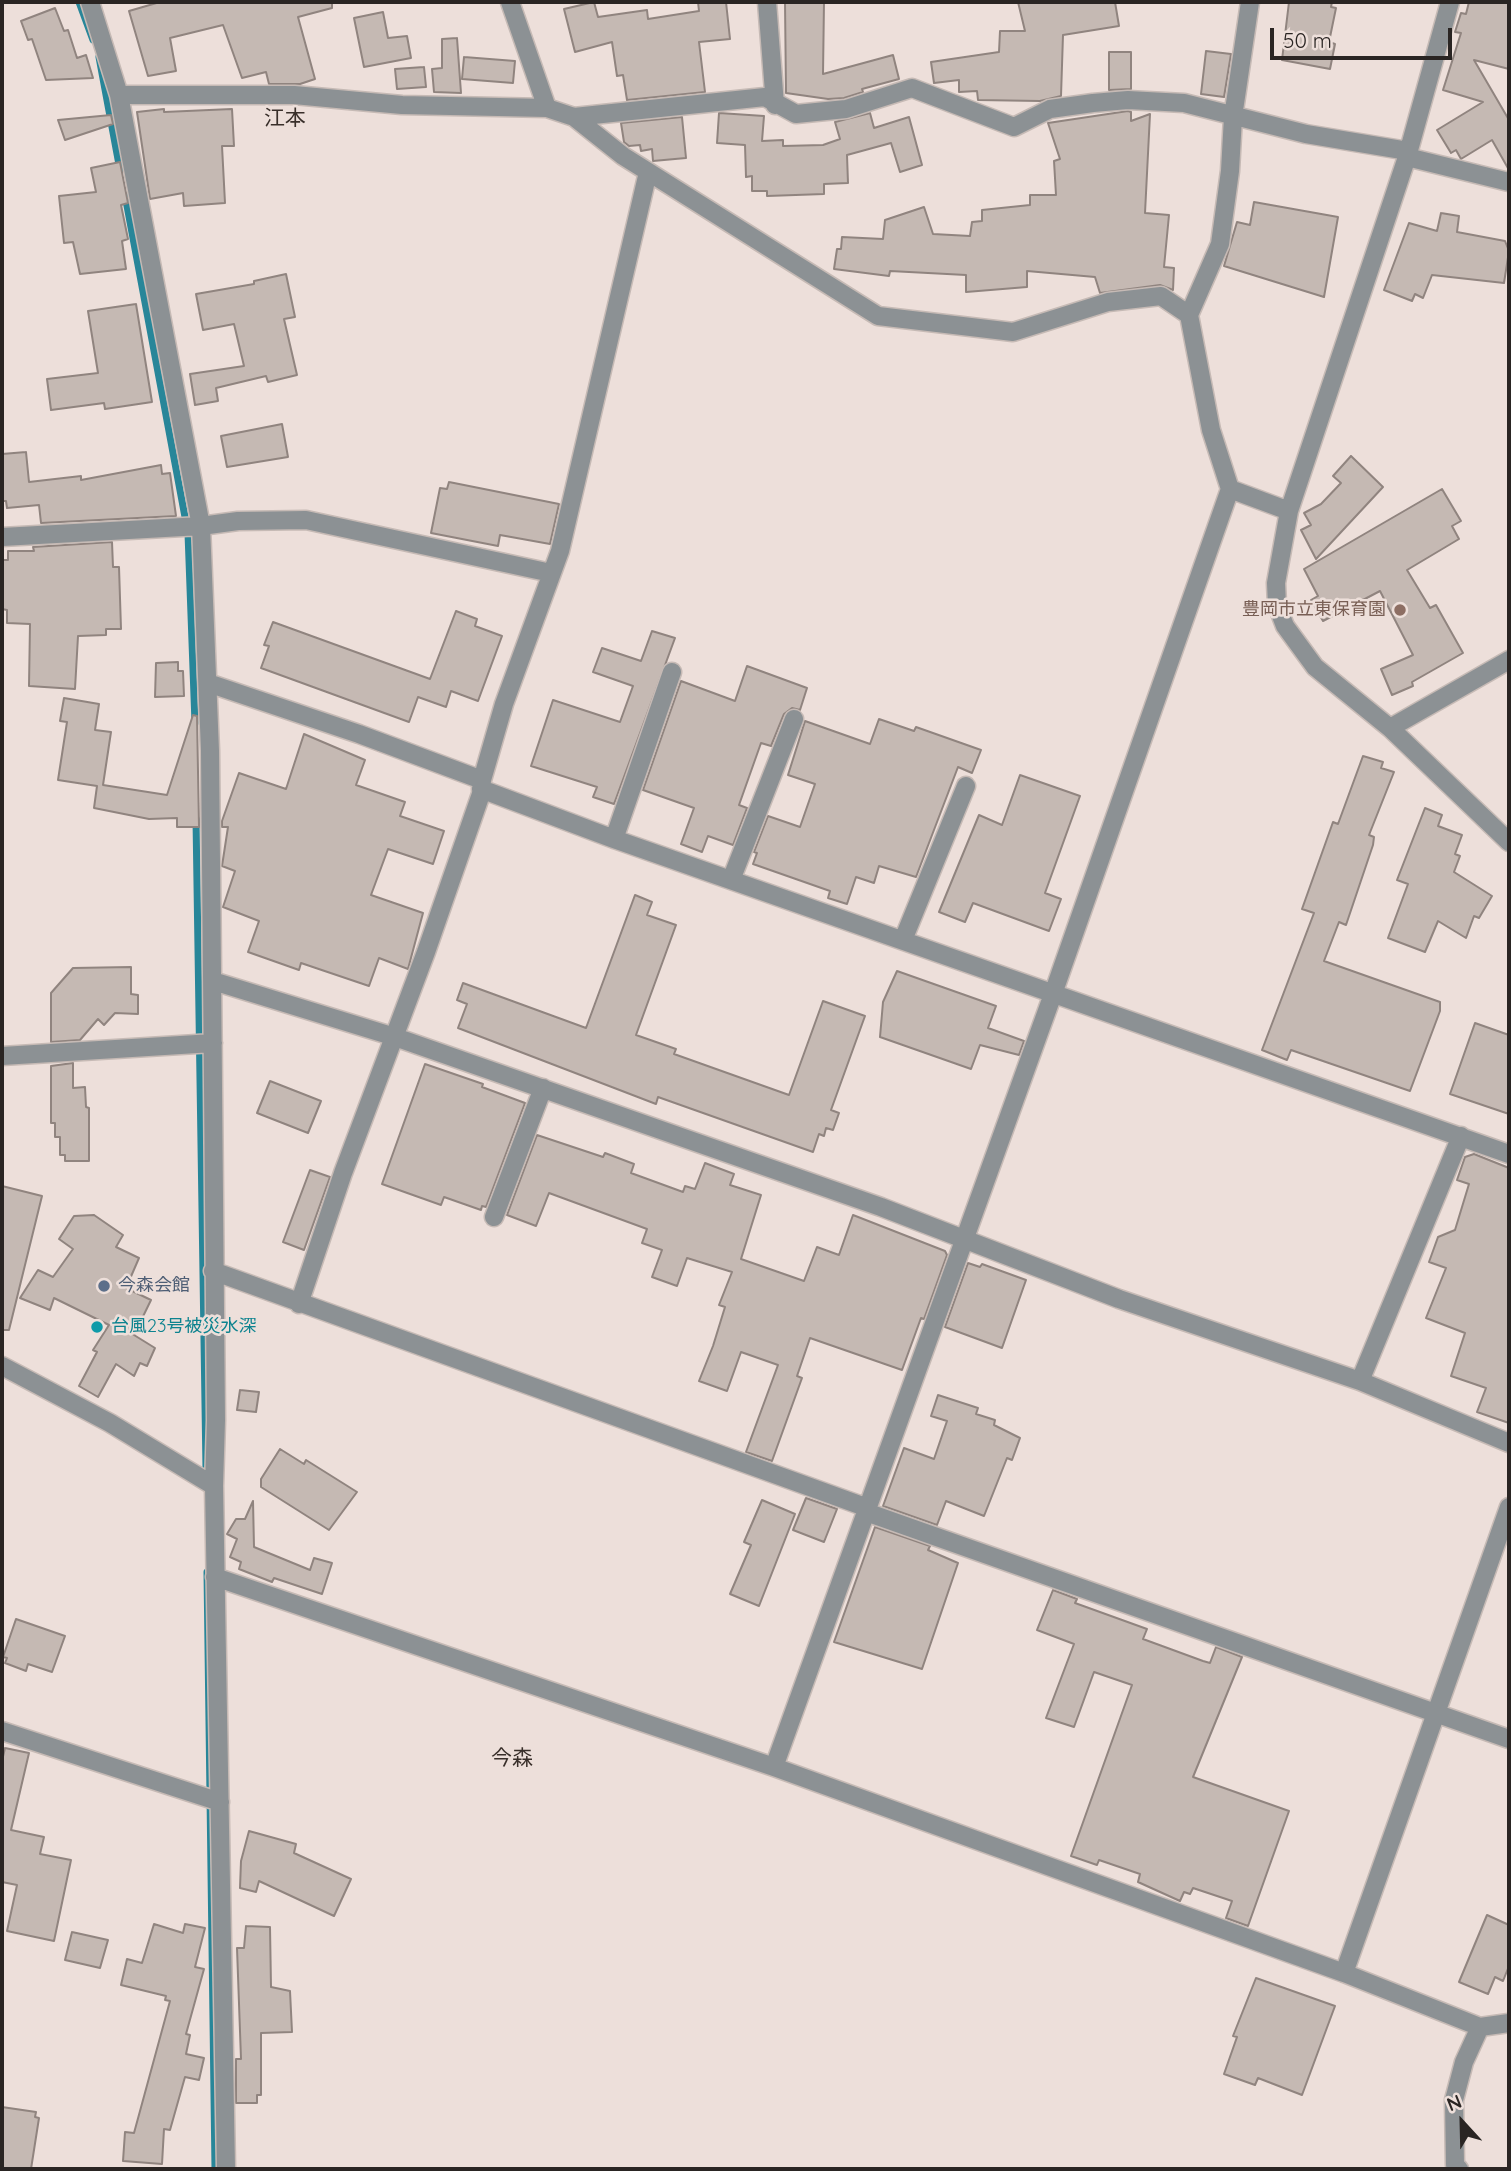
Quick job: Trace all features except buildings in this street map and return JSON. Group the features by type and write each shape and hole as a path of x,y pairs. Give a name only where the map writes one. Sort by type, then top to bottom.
{"street":[{"path":"90,2 119,95 201,526 208,683 213,981 214,1486 226,2169"},
{"path":"510,2 547,108"},
{"path":"767,2 775,105"},
{"path":"774,1768 1053,994 1230,489 1211,430 1189,315 1220,244 1233,117 1250,2"},
{"path":"1450,2 1408,154 1289,511 1276,583 1277,605 1285,626 1315,667 1390,729 1509,842"},
{"path":"574,117 765,97 775,105 796,114 846,109 912,88 1014,127 1049,110 1128,100 1184,103 1233,117 1408,154 1509,182"},
{"path":"119,95 294,95 402,105 547,108 574,117 613,149 648,172 746,230 878,316 1013,332 1108,302 1161,296 1189,315"},
{"path":"299,1304 343,1173 395,1037 481,784 504,704 560,551 648,172"},
{"path":"1230,489 1289,511"},
{"path":"2,537 201,526 238,521 306,520 551,573"},
{"path":"1390,729 1509,660"},
{"path":"614,839 672,672"},
{"path":"208,683 359,734 614,839 1509,1154"},
{"path":"731,880 793,719"},
{"path":"903,940 966,786"},
{"path":"213,981 395,1037 543,1088 965,1239 1119,1299 1360,1381 1509,1443"},
{"path":"2,1056 213,1043"},
{"path":"494,1217 543,1088"},
{"path":"1360,1381 1461,1136"},
{"path":"214,1271 867,1510 1509,1739"},
{"path":"2,1366 110,1423 214,1486"},
{"path":"1344,1973 1509,1507"},
{"path":"215,1577 774,1768 1344,1973 1480,2027 1509,2023"},
{"path":"2,1731 220,1802"},
{"path":"1459,2169 1455,2165 1454,2100 1464,2062 1480,2027"}],"waterway":[{"path":"79,2 93,40"},
{"path":"99,57 120,170"},
{"path":"125,195 188,533 195,723"},
{"path":"196,819 206,1469"},
{"path":"207,1572 215,2169"}],"place":[{"name":"豊岡市立東保育園","path":"1400,610"},
{"name":"今森会館","path":"104,1286"},
{"name":"台風23号被災水深","path":"97,1327"}],"district":[{"name":"江本","path":"285,119"},
{"name":"今森","path":"512,1759"}]}
